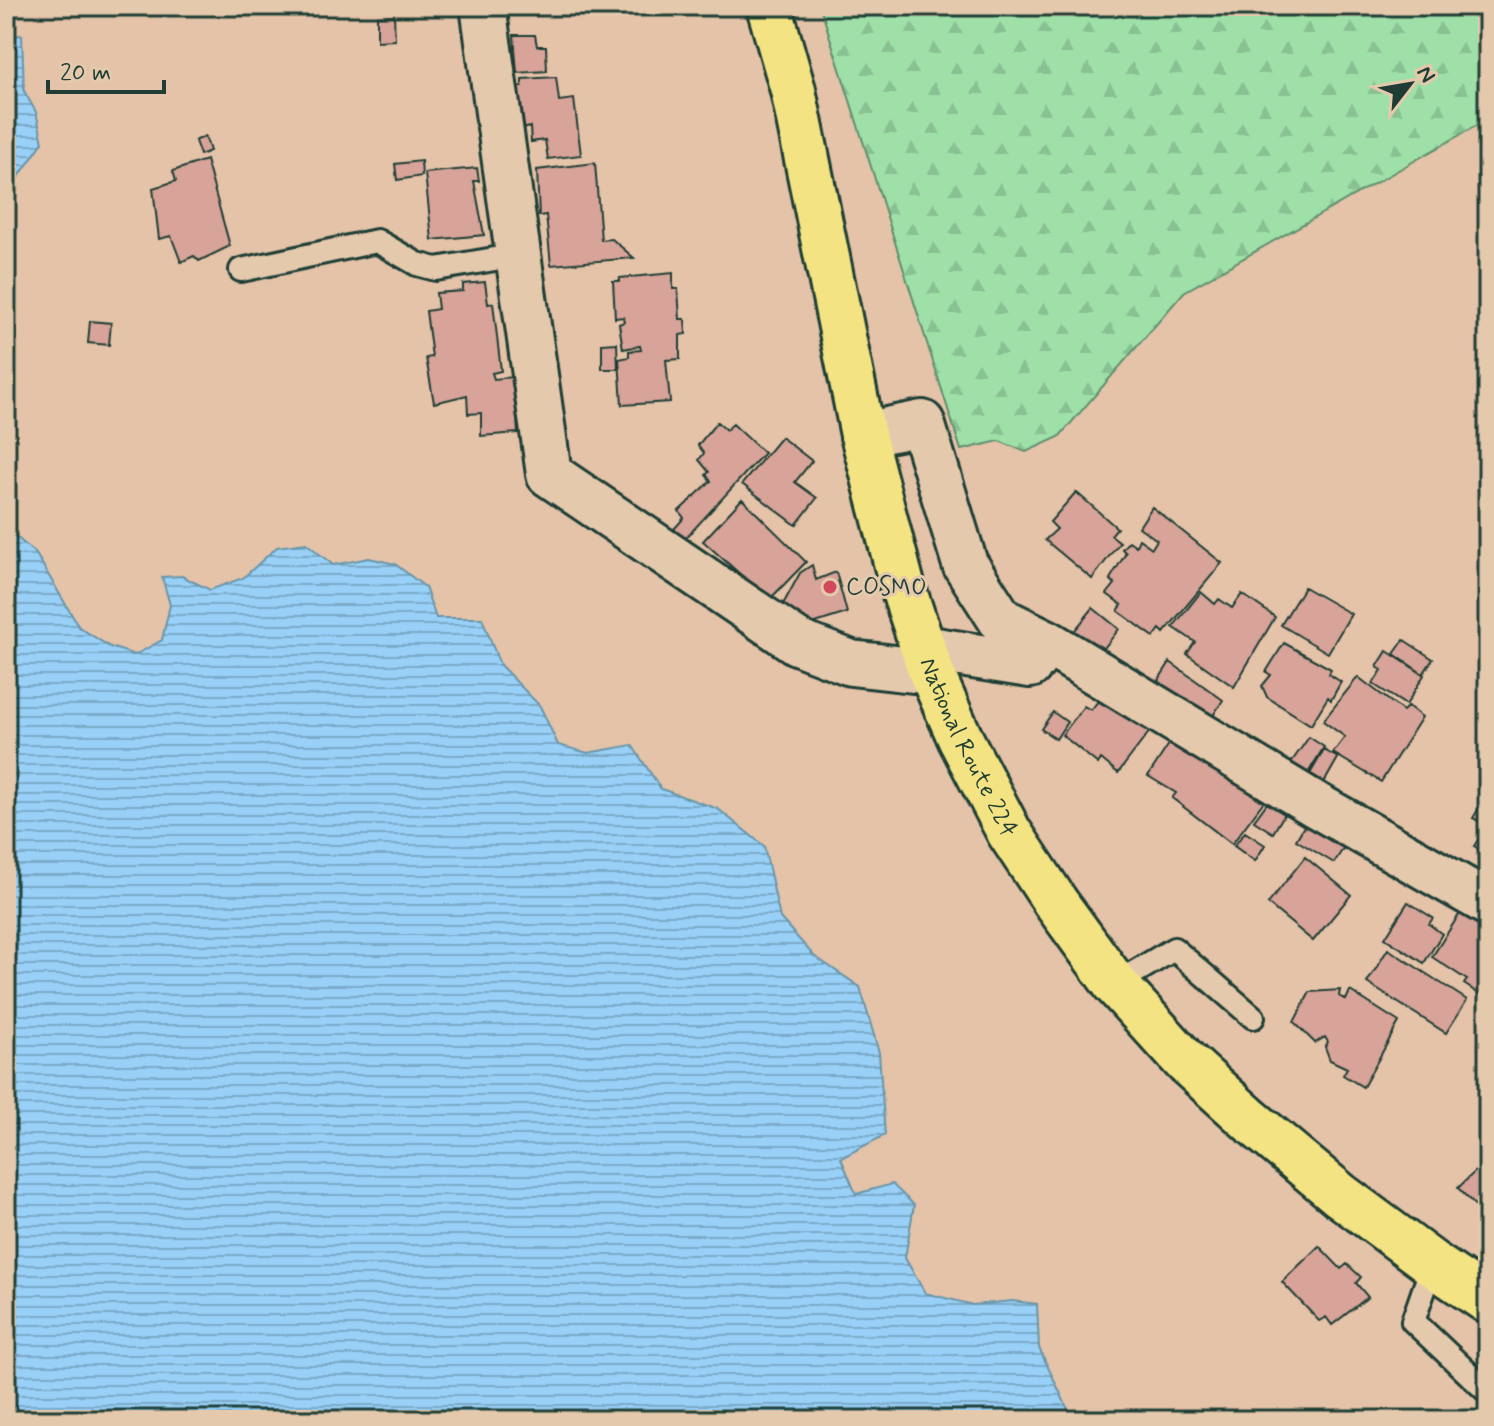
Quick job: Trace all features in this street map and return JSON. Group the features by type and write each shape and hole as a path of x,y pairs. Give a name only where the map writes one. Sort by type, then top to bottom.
{"highway":[{"name":"National Route 224","path":"769,6 793,90 863,435 902,585 927,660 960,738 1009,832 1115,984 1186,1062 1340,1195 1488,1301"}],"street":[{"path":"483,6 549,474 797,642 851,663 927,660 1030,665 1048,643"},
{"path":"863,435 922,423 965,564 1001,620 1048,643 1316,805 1488,903"}],"lane":[{"path":"241,270 377,241 417,264 436,269 518,255"},
{"path":"1115,984 1174,949 1253,1017"},
{"path":"1433,1264 1413,1321 1488,1392"}],"green space":[{"path":"820,6 1488,6 1488,119 1184,292 1059,437 1026,452 999,441 961,450"}],"water":[{"path":"22,35 24,91 36,112 43,142 6,195 6,37"},
{"path":"6,528 36,554 79,627 110,647 135,655 162,640 170,605 162,577 182,576 210,590 243,578 277,547 306,543 333,565 369,558 395,564 425,587 436,618 482,618 500,665 540,706 558,745 588,753 632,745 661,789 718,809 764,846 780,918 814,956 860,987 879,1053 885,1135 841,1158 856,1194 892,1184 914,1205 905,1258 925,1293 973,1305 1012,1301 1037,1304 1039,1348 1071,1416 1101,1413 1144,1420 6,1420"}],"building":[{"path":"394,15 395,40 377,41 377,16"},
{"path":"514,35 535,35 537,46 546,46 547,71 517,73"},
{"path":"556,77 559,101 574,99 581,155 548,159 545,140 531,142 530,127 522,129 515,87 522,86 522,79"},
{"path":"205,136 210,151 200,155 195,141"},
{"path":"206,160 230,246 199,261 194,256 181,262 171,236 159,239 153,188 176,181 173,171"},
{"path":"421,161 422,176 397,180 395,164"},
{"path":"595,163 601,240 612,239 634,258 551,265 546,215 539,216 537,170"},
{"path":"477,168 479,181 474,181 484,235 432,240 425,173"},
{"path":"673,273 673,289 678,289 680,319 685,319 686,334 680,335 680,359 666,360 670,402 622,405 619,359 629,357 629,351 641,350 640,346 623,349 619,324 624,322 623,317 615,318 613,281"},
{"path":"485,282 488,304 493,303 501,371 492,373 494,379 514,377 518,433 481,436 481,413 468,414 467,395 434,403 426,358 432,357 426,311 438,309 436,293 463,291 463,284"},
{"path":"90,321 111,323 109,345 88,343"},
{"path":"617,343 618,369 602,369 602,344"},
{"path":"717,422 726,430 733,424 764,453 684,540 674,529 684,518 679,511 711,481 706,475 709,472 699,460 704,453 698,445"},
{"path":"781,437 812,461 795,482 817,498 796,525 742,484"},
{"path":"1076,492 1117,528 1111,535 1120,542 1092,579 1045,540 1057,529 1050,522"},
{"path":"742,499 806,562 769,600 703,541"},
{"path":"1152,507 1222,563 1164,633 1160,629 1154,637 1118,611 1122,605 1107,594 1115,584 1110,579 1126,553 1122,549 1129,541 1136,546 1139,539 1152,548 1157,540 1139,527"},
{"path":"812,565 816,580 836,572 847,613 806,626 780,610 800,573"},
{"path":"1304,587 1351,614 1328,653 1281,625"},
{"path":"1201,592 1215,604 1219,599 1232,608 1242,594 1275,617 1234,687 1187,654 1195,642 1173,627"},
{"path":"1093,608 1119,629 1097,657 1071,635"},
{"path":"1404,640 1433,659 1423,674 1394,654"},
{"path":"1284,643 1331,669 1329,674 1341,682 1311,725 1267,697 1262,686 1271,675 1266,672"},
{"path":"1387,651 1424,675 1406,705 1373,684 1382,670 1377,667"},
{"path":"1170,662 1223,700 1205,728 1151,692"},
{"path":"1358,677 1403,711 1408,706 1422,717 1381,782 1333,753 1345,737 1323,721"},
{"path":"1102,696 1150,731 1118,773 1101,759 1098,764 1062,735 1084,706 1091,710"},
{"path":"1053,712 1067,722 1056,739 1041,729"},
{"path":"1175,735 1261,789 1255,797 1264,801 1232,844 1172,798 1176,793 1148,776"},
{"path":"1309,737 1324,747 1305,778 1288,767"},
{"path":"1324,750 1338,758 1321,788 1307,779"},
{"path":"1275,792 1291,803 1273,833 1254,821"},
{"path":"1481,805 1488,810 1486,825 1473,818"},
{"path":"1314,809 1353,833 1334,863 1296,840"},
{"path":"1488,825 1488,867 1478,860 1483,852 1474,846"},
{"path":"1245,832 1265,845 1255,861 1234,846"},
{"path":"1305,857 1351,895 1313,941 1268,904"},
{"path":"1408,902 1433,918 1429,924 1442,934 1424,963 1385,938"},
{"path":"1466,904 1488,919 1488,1000 1464,984 1467,980 1432,957"},
{"path":"1388,949 1467,1000 1446,1033 1367,983"},
{"path":"1340,990 1339,996 1346,1000 1350,991 1399,1022 1363,1087 1343,1075 1347,1068 1330,1060 1325,1037 1315,1043 1294,1022 1310,992"},
{"path":"1488,1159 1488,1219 1458,1188"},
{"path":"1319,1246 1341,1269 1347,1264 1361,1277 1356,1283 1368,1297 1332,1325 1326,1317 1319,1321 1282,1282"}],"place":[{"name":"COSMO","path":"830,587"}]}
